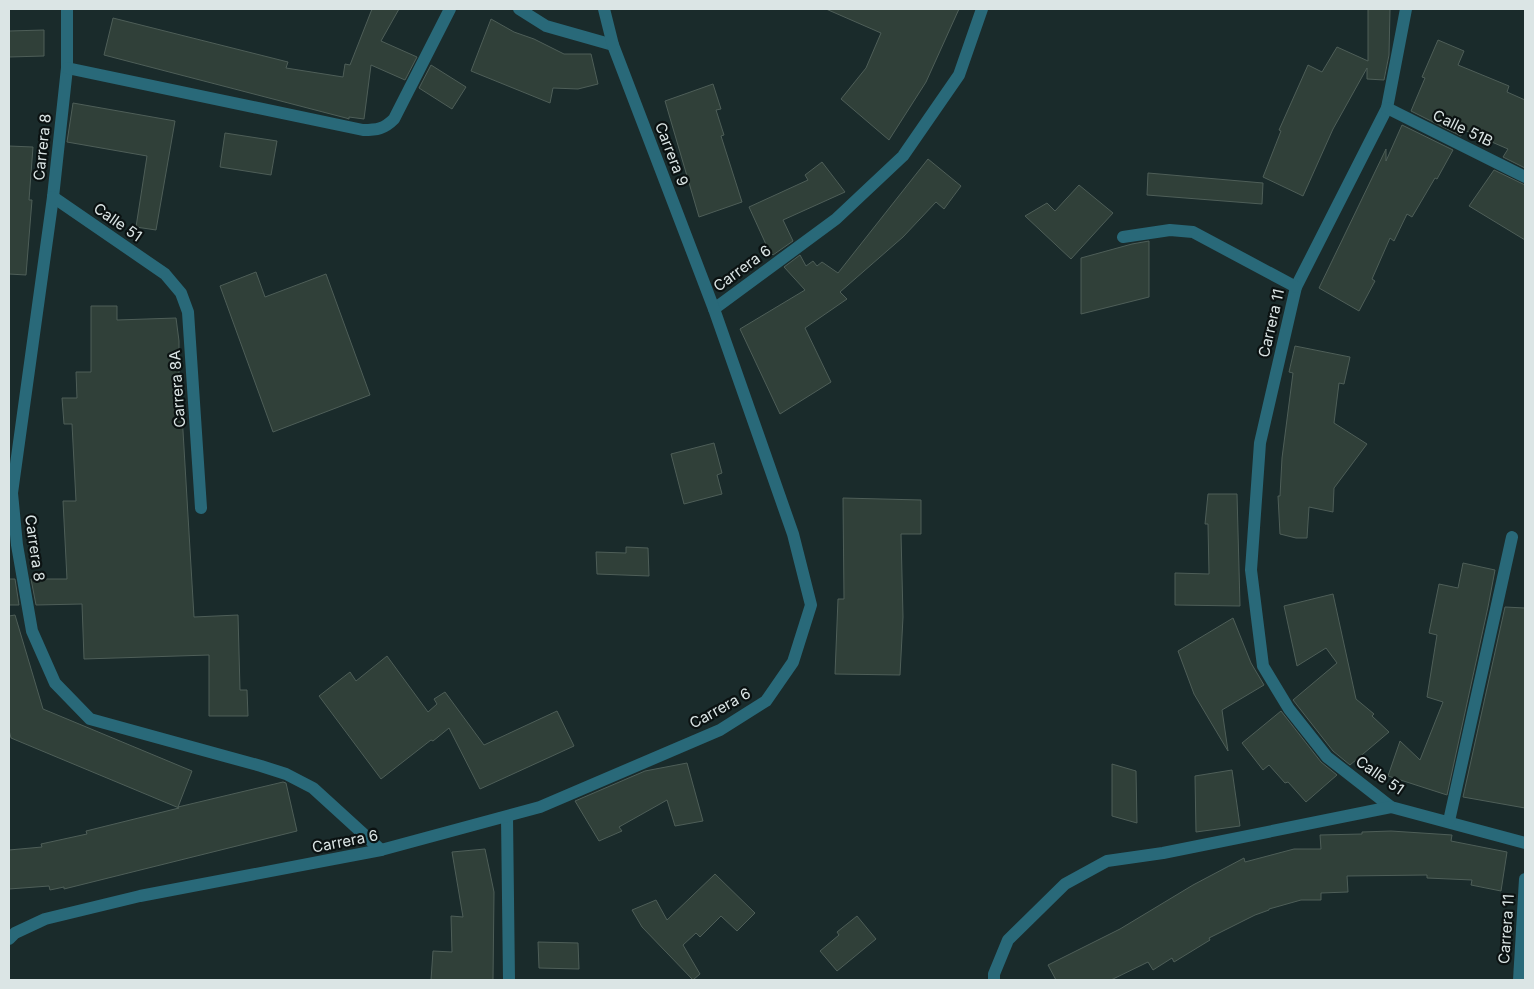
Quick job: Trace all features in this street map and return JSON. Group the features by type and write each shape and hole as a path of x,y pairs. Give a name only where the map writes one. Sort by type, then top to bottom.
{"street":[{"name":"Carrera 8","path":"67,9 67,68 53,197 12,493 17,545 32,631 55,683 90,719 286,774 313,788 381,850"},
{"path":"67,68 363,130 377,130 385,127 394,119 450,9"},
{"path":"519,9 546,26 613,45"},
{"name":"Carrera 9","path":"604,9 613,45 714,309"},
{"name":"Carrera 6","path":"9,938 15,933 45,919 121,901 381,850 540,807 720,730 766,701 793,662 811,605 793,534 714,309 836,219 903,156 959,75 982,9"},
{"name":"Carrera 11","path":"1263,666 1251,570 1260,443 1296,287 1387,108 1406,9"},
{"name":"Calle 51B","path":"1387,108 1525,177"},
{"name":"Calle 51","path":"53,197 165,274"},
{"path":"1123,237 1170,230 1193,232 1296,287"},
{"name":"Carrera 8A","path":"165,274 181,293 188,312 202,508"},
{"path":"1449,821 1512,537"},
{"name":"Calle 51","path":"1263,666 1289,709 1328,757 1391,807 1449,821 1525,843"},
{"path":"994,980 994,974 1008,940 1065,884 1107,861 1163,853 1391,807"},
{"path":"507,817 510,980"},
{"name":"Carrera 11","path":"1519,980 1525,879"}],"building":[{"path":"372,9 399,9 381,41 417,57 405,80 371,65 364,119 349,117 349,119 104,55 113,18 288,62 286,68 343,77 345,64 350,65"},
{"path":"826,9 959,9 926,82 889,140 841,99 866,68 881,33"},
{"path":"1368,9 1390,9 1389,55 1384,80 1367,79 1367,68 1333,129 1303,196 1263,177 1281,131 1279,130 1308,65 1322,72 1337,47 1368,61"},
{"path":"491,19 514,32 534,39 564,54 591,54 598,84 578,89 553,88 550,103 471,71"},
{"path":"44,30 44,56 9,57 9,31"},
{"path":"1438,40 1464,51 1458,65 1509,86 1507,92 1525,100 1525,168 1503,157 1508,149 1464,130 1461,136 1411,111 1425,78 1422,77"},
{"path":"431,65 466,87 452,109 419,88"},
{"path":"713,84 721,109 716,110 724,135 721,136 742,202 699,217 665,101"},
{"path":"73,103 175,121 156,230 136,227 147,156 67,142"},
{"path":"1402,125 1453,150 1412,217 1407,214 1394,241 1390,238 1372,279 1375,281 1359,311 1319,288 1386,149 1386,161"},
{"path":"225,133 277,141 271,175 220,167"},
{"path":"9,146 33,147 29,200 32,200 26,275 9,274"},
{"path":"928,159 961,186 944,209 936,202 903,237 840,292 847,299 805,328 831,382 780,414 740,329 805,290 784,267 800,255 806,266 813,261 817,266 822,262 838,273"},
{"path":"822,162 845,192 783,220 793,241 773,255 769,251 749,207 808,180 805,175"},
{"path":"1494,170 1525,185 1525,240 1469,206"},
{"path":"1148,173 1263,183 1262,204 1147,195"},
{"path":"1079,185 1113,213 1071,259 1025,216 1047,203 1055,211"},
{"path":"1149,241 1149,297 1081,314 1081,258"},
{"path":"256,272 265,297 326,274 370,395 273,432 220,286"},
{"path":"91,306 117,306 117,320 176,318 179,341 179,396 183,431 194,617 238,615 240,690 247,690 248,716 209,716 209,655 84,659 82,604 36,605 31,579 67,579 63,501 76,501 72,424 64,424 62,398 77,398 76,372 91,372"},
{"path":"1295,346 1350,357 1344,384 1339,383 1334,423 1367,444 1334,488 1333,512 1309,507 1307,538 1296,538 1280,534 1278,496 1280,496 1282,458 1293,373 1289,372"},
{"path":"714,443 722,473 717,475 722,494 684,504 671,454"},
{"path":"1208,494 1237,494 1240,606 1175,605 1175,573 1209,574 1208,524 1205,524"},
{"path":"843,498 921,500 921,534 901,534 903,617 900,675 835,674 838,599 844,599"},
{"path":"626,547 648,548 649,576 597,574 596,552 626,553"},
{"path":"1463,563 1495,570 1447,795 1388,776 1400,741 1420,760 1443,702 1427,697 1437,635 1429,633 1439,584 1458,588"},
{"path":"9,579 15,579 19,605 9,605"},
{"path":"1333,594 1356,699 1374,714 1372,716 1389,732 1350,765 1333,751 1293,700 1337,663 1326,648 1297,666 1284,606"},
{"path":"1505,607 1525,608 1525,808 1463,797"},
{"path":"15,615 43,709 192,771 178,807 283,782 286,783 297,831 64,889 64,887 50,890 49,886 9,889 9,850 42,847 41,844 87,834 86,831 179,808 11,738 9,730 9,616"},
{"path":"1233,618 1251,663 1264,685 1222,710 1228,751 1194,694 1178,651"},
{"path":"387,656 428,712 437,704 434,699 445,692 484,745 557,711 574,746 480,789 449,728 381,779 319,696 350,672 356,681"},
{"path":"1281,711 1321,762 1337,775 1306,802 1269,765 1263,770 1242,743"},
{"path":"687,763 703,821 675,826 667,800 619,827 622,831 599,841 575,801 645,771"},
{"path":"1112,764 1136,771 1137,823 1112,816"},
{"path":"1232,770 1240,826 1196,832 1195,776"},
{"path":"1391,831 1452,835 1451,841 1507,852 1501,891 1471,885 1472,880 1427,878 1427,875 1347,876 1348,892 1321,893 1321,900 1301,900 1269,909 1209,938 1210,940 1174,962 1172,958 1153,970 1148,962 1111,980 1056,980 1048,965 1120,929 1193,885 1244,858 1245,862 1294,849 1321,849 1320,835"},
{"path":"485,849 494,892 493,980 431,980 433,951 452,952 451,916 463,917 452,852"},
{"path":"715,874 755,913 737,931 721,916 700,937 696,933 683,945 700,974 693,980 642,927 632,910 656,900 667,920"},
{"path":"857,916 876,939 837,971 820,951 839,935 837,932"},
{"path":"538,942 578,943 579,969 539,968"}]}
